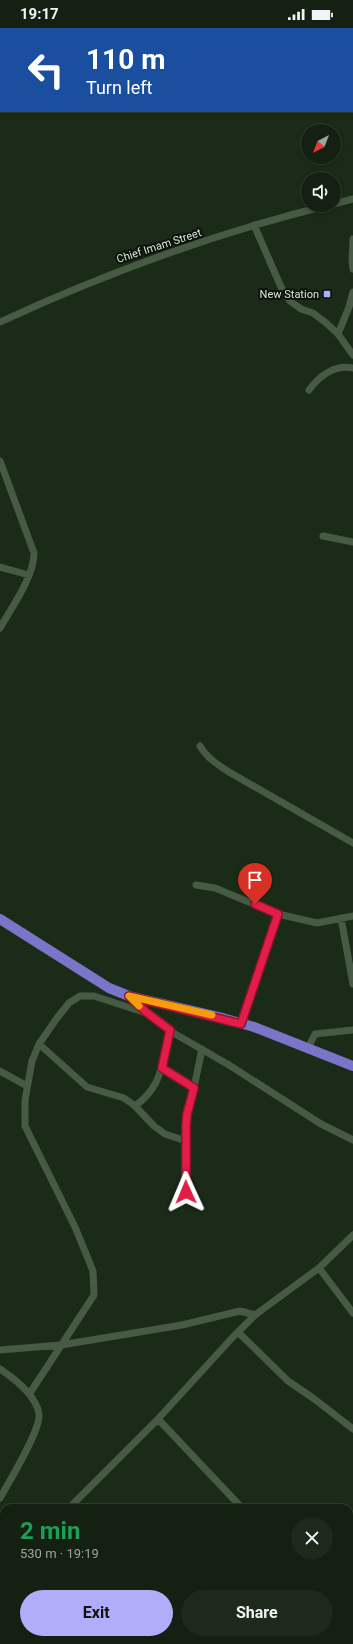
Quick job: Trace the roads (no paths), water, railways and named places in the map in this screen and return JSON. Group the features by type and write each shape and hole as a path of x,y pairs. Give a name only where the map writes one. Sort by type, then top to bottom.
{"highway":[{"path":"0,919 109,988 129,996 241,1024 353,1066"}],"street":[{"path":"341,202 353,199"},
{"name":"Chief Imam Street","path":"0,322 113,272 254,225 303,212"},
{"path":"254,225 281,287 290,301 301,309 313,313 326,322 338,334 353,355"},
{"path":"353,239 353,269"},
{"path":"338,334 349,307 353,292"},
{"path":"309,390 318,380 336,368 344,366 353,368"},
{"path":"0,628 29,575 34,562 34,553 1,465"},
{"path":"323,536 353,542"},
{"path":"0,567 29,575"},
{"path":"200,746 211,760 229,772 353,843"},
{"path":"196,885 215,888 278,914 317,923 353,916"},
{"path":"241,1024 278,914"},
{"path":"341,918 353,984"},
{"path":"30,1393 94,1295 93,1271 75,1227 25,1126 25,1100 32,1061 39,1044 69,1003 80,996 94,996 146,1012"},
{"path":"129,996 146,1012 170,1030 321,1124 353,1140"},
{"path":"135,1106 150,1093 156,1084 162,1068 170,1030"},
{"path":"308,1048 315,1034 353,1030"},
{"path":"39,1044 87,1086 124,1098 135,1106 154,1126 165,1134 186,1141"},
{"path":"186,1192 187,1114 202,1050"},
{"path":"162,1068 194,1088"},
{"path":"0,1071 27,1086"},
{"path":"73,1504 158,1419 255,1315 319,1268 353,1235"},
{"path":"319,1268 353,1313"},
{"path":"0,1350 61,1345 182,1325 240,1311 255,1315"},
{"path":"238,1332 288,1381 353,1429"},
{"path":"0,1369 30,1393 39,1414 38,1423 0,1498"},
{"path":"158,1419 238,1504"}],"place":[{"name":"New Station","path":"327,294"}]}
